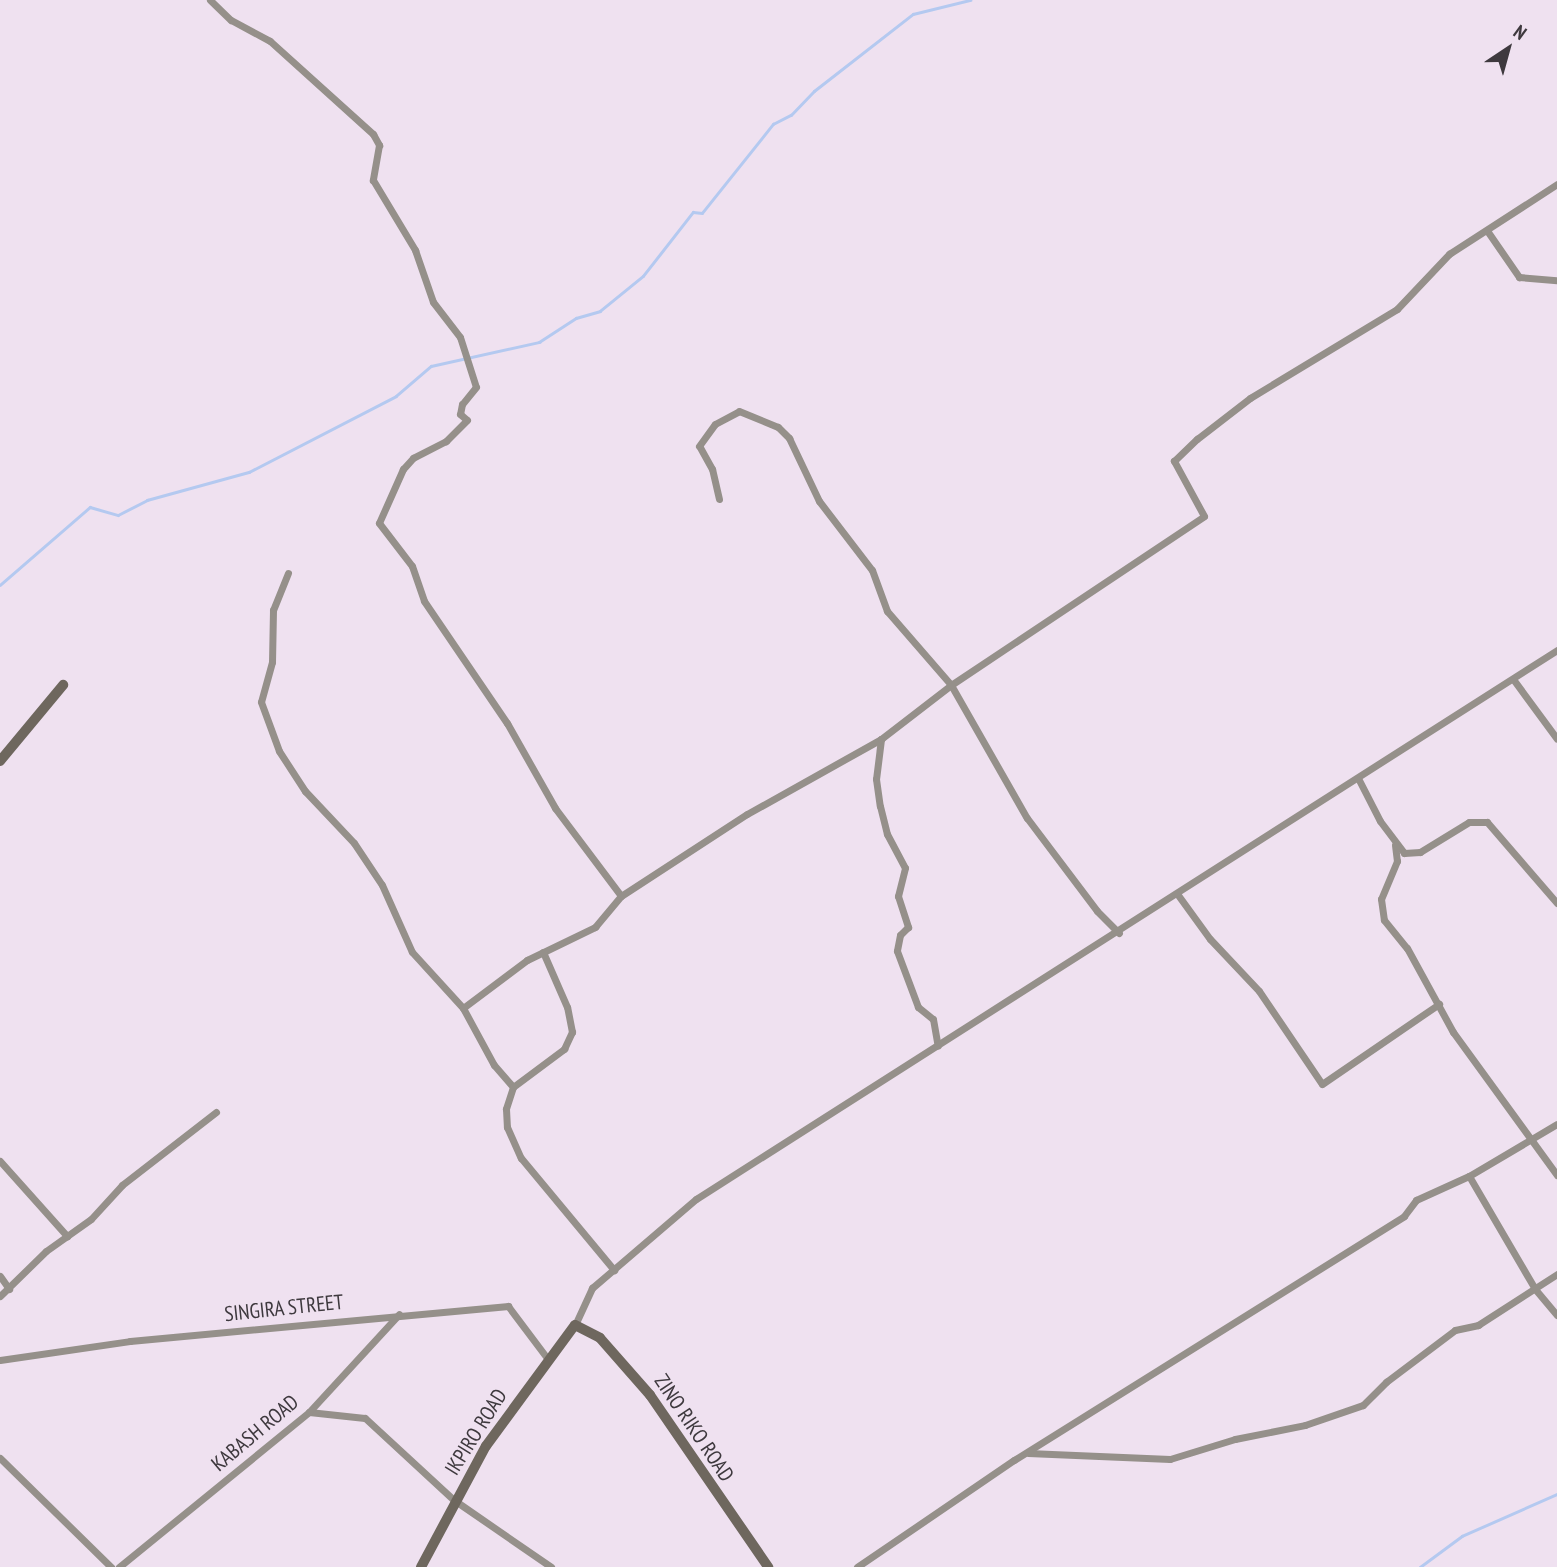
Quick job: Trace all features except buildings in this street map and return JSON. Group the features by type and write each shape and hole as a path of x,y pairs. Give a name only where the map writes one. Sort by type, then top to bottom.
{"street":[{"path":"210,0 231,20 270,41 373,134 379,145 373,180 415,250 433,302 460,337 475,387 462,404 460,414 467,420 446,441 413,458 403,469 379,523 412,566 424,601 507,723 555,808 621,896"},
{"path":"463,1008 543,951 595,927 621,896 747,814 881,739 951,685 1204,516 1174,461 1250,398 1397,309 1449,254 1488,232 1557,184"},
{"path":"1488,232 1519,277 1557,280"},
{"path":"719,499 712,469 699,446 715,424 738,411 778,427 789,438 819,501 872,570 887,611 951,685 1040,837 1119,933"},
{"path":"288,573 273,610 263,718 305,791 354,843 382,885 412,952 463,1008 500,1076 513,1087"},
{"path":"575,1325 592,1288 696,1199 1359,780 1557,650"},
{"path":"1513,679 1557,739"},
{"path":"0,761 63,685"},
{"path":"881,739 876,779 880,806 887,834 905,868 898,896 908,928 900,935 897,951 918,1007 933,1019 938,1046"},
{"path":"1359,780 1395,845 1397,861 1381,899 1384,920 1407,948 1453,1032 1557,1175"},
{"path":"1395,845 1410,856 1469,822 1487,822 1557,903"},
{"path":"1178,895 1210,939 1259,991 1322,1084 1439,1003"},
{"path":"543,951 567,1007 572,1032 564,1049 513,1087 506,1110 508,1127 521,1158 614,1270"},
{"path":"0,1296 67,1236 91,1219 122,1185 216,1112"},
{"path":"857,1567 1026,1452 1404,1216 1416,1200 1469,1176 1557,1124"},
{"path":"0,1161 67,1236"},
{"path":"1469,1176 1535,1289 1557,1315"},
{"path":"1026,1452 1170,1459 1235,1438 1305,1425 1363,1405 1386,1382 1454,1330 1478,1325 1557,1274"},
{"path":"0,1276 9,1289"},
{"name":"SINGIRA STREET","path":"0,1360 130,1341 399,1313 508,1307 547,1358"},
{"name":"KABASH ROAD","path":"120,1567 309,1412 399,1313"},
{"name":"IKPIRO ROAD","path":"421,1567 454,1500 547,1358 575,1325"},
{"name":"ZINO RIKO ROAD","path":"575,1325 586,1326 600,1338 650,1395 768,1567"},
{"path":"309,1412 365,1418 454,1500 551,1567"},
{"path":"0,1458 111,1567"}],"waterway":[{"path":"0,585 90,507 118,515 147,500 249,472 396,396 431,366 539,342 576,318 600,311 643,276 693,212 702,213 773,124 791,115 814,91 913,14 970,0"},
{"path":"1420,1567 1462,1536 1557,1494"}]}
